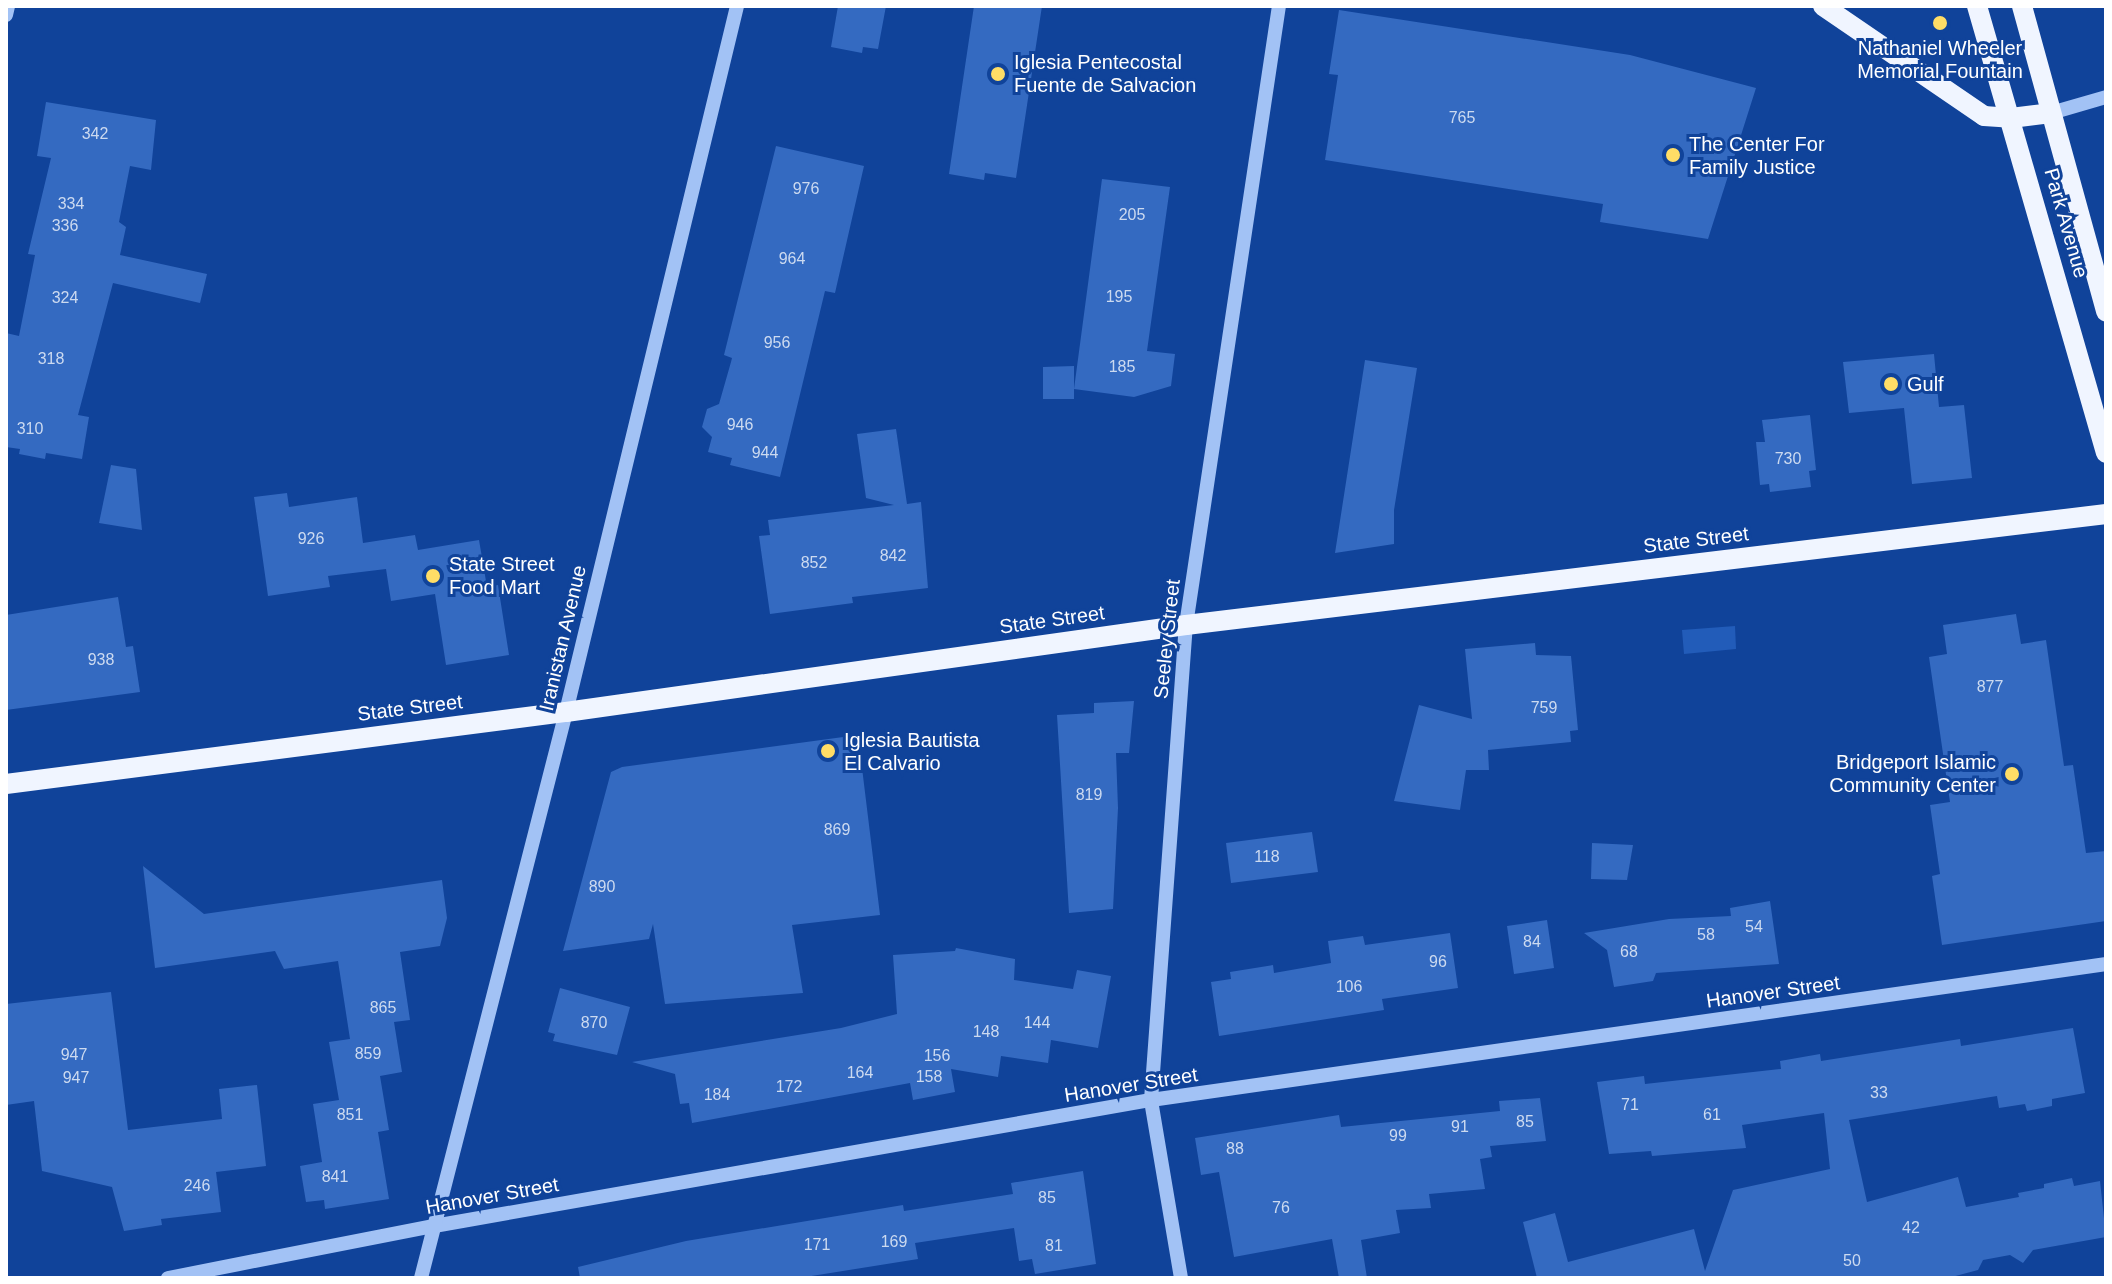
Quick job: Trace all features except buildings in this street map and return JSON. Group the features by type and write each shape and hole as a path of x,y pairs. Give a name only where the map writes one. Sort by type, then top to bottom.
{"main road":[{"path":"1823,6 1984,116 2011,118 2051,113"},
{"name":"Park Avenue","path":"1977,6 2106,453"},
{"name":"Park Avenue","path":"2022,6 2106,312"},
{"name":"State Street","path":"6,784 566,712 1186,625 2106,514"}],"street":[{"path":"6,15 8,6"},
{"name":"Iranistan Avenue","path":"421,1278 566,712 737,6"},
{"name":"Seeley Street","path":"1181,1278 1151,1100 1186,625 1279,6"},
{"path":"2051,113 2106,97"},
{"name":"Hanover Street","path":"168,1278 434,1226 1151,1100 2106,964"}],"shaded area":[{"path":"1735,626 1736,649 1684,654 1682,630"}],"place":[{"name":"Nathaniel Wheeler Memorial Fountain","path":"1940,23"},
{"name":"Iglesia Pentecostal Fuente de Salvacion","path":"998,74"},
{"name":"The Center For Family Justice","path":"1673,155"},
{"name":"Gulf","path":"1891,384"},
{"name":"State Street Food Mart","path":"433,576"},
{"name":"Iglesia Bautista El Calvario","path":"828,751"},
{"name":"Bridgeport Islamic Community Center","path":"2012,774"}]}
